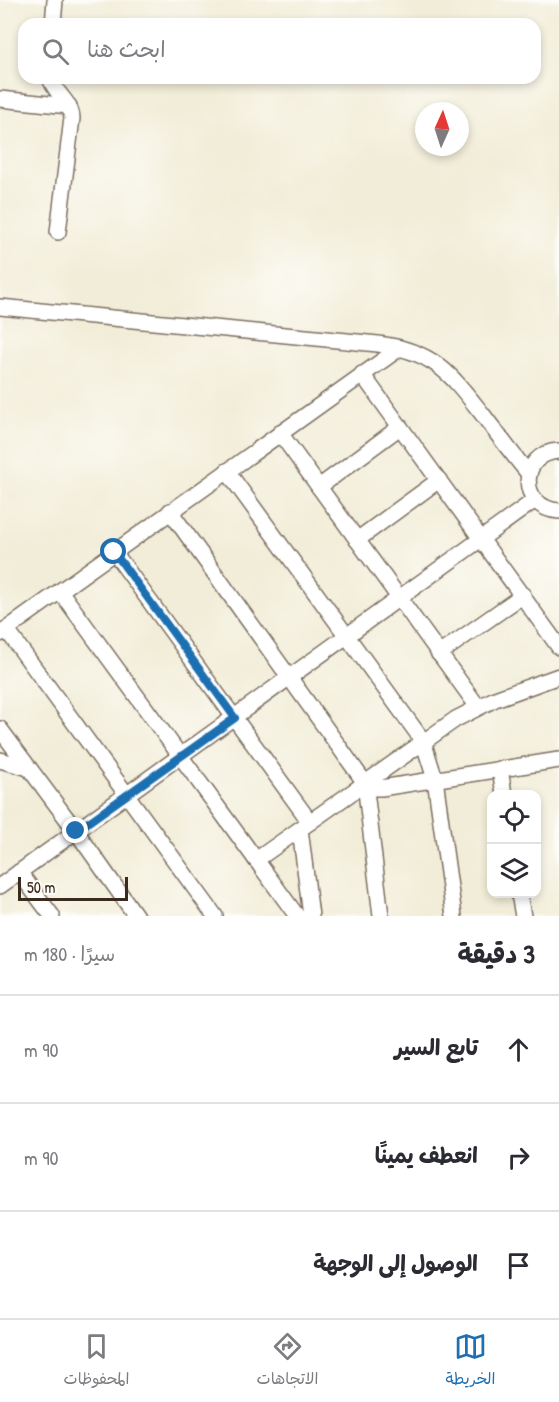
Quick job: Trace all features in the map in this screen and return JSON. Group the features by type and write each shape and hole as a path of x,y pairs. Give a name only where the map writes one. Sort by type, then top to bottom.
{"street":[{"path":"54,18 55,0"},
{"path":"52,84 69,106 72,118 58,232"},
{"path":"0,99 69,106"},
{"path":"0,308 400,348 430,360 452,376 529,474"},
{"path":"215,916 3,631 400,348"},
{"path":"362,374 559,647"},
{"path":"319,487 400,426"},
{"path":"280,433 478,707"},
{"path":"559,451 540,457 529,474 529,488 535,500 546,508 559,511"},
{"path":"227,471 423,741 435,780 454,916"},
{"path":"357,540 439,480"},
{"path":"0,886 535,500"},
{"path":"170,512 365,783 381,788 559,760"},
{"path":"114,552 235,718 305,825 311,916"},
{"path":"60,591 297,916"},
{"path":"439,654 522,595"},
{"path":"256,860 423,741 478,707 559,676"},
{"path":"0,729 136,916"},
{"path":"0,760 29,768"},
{"path":"500,769 503,790"},
{"path":"365,783 381,916"},
{"path":"19,872 52,916"},
{"path":"30,887 36,916"},
{"path":"520,898 523,916"}],"route":[{"path":"76,831 235,718 114,552"}]}
